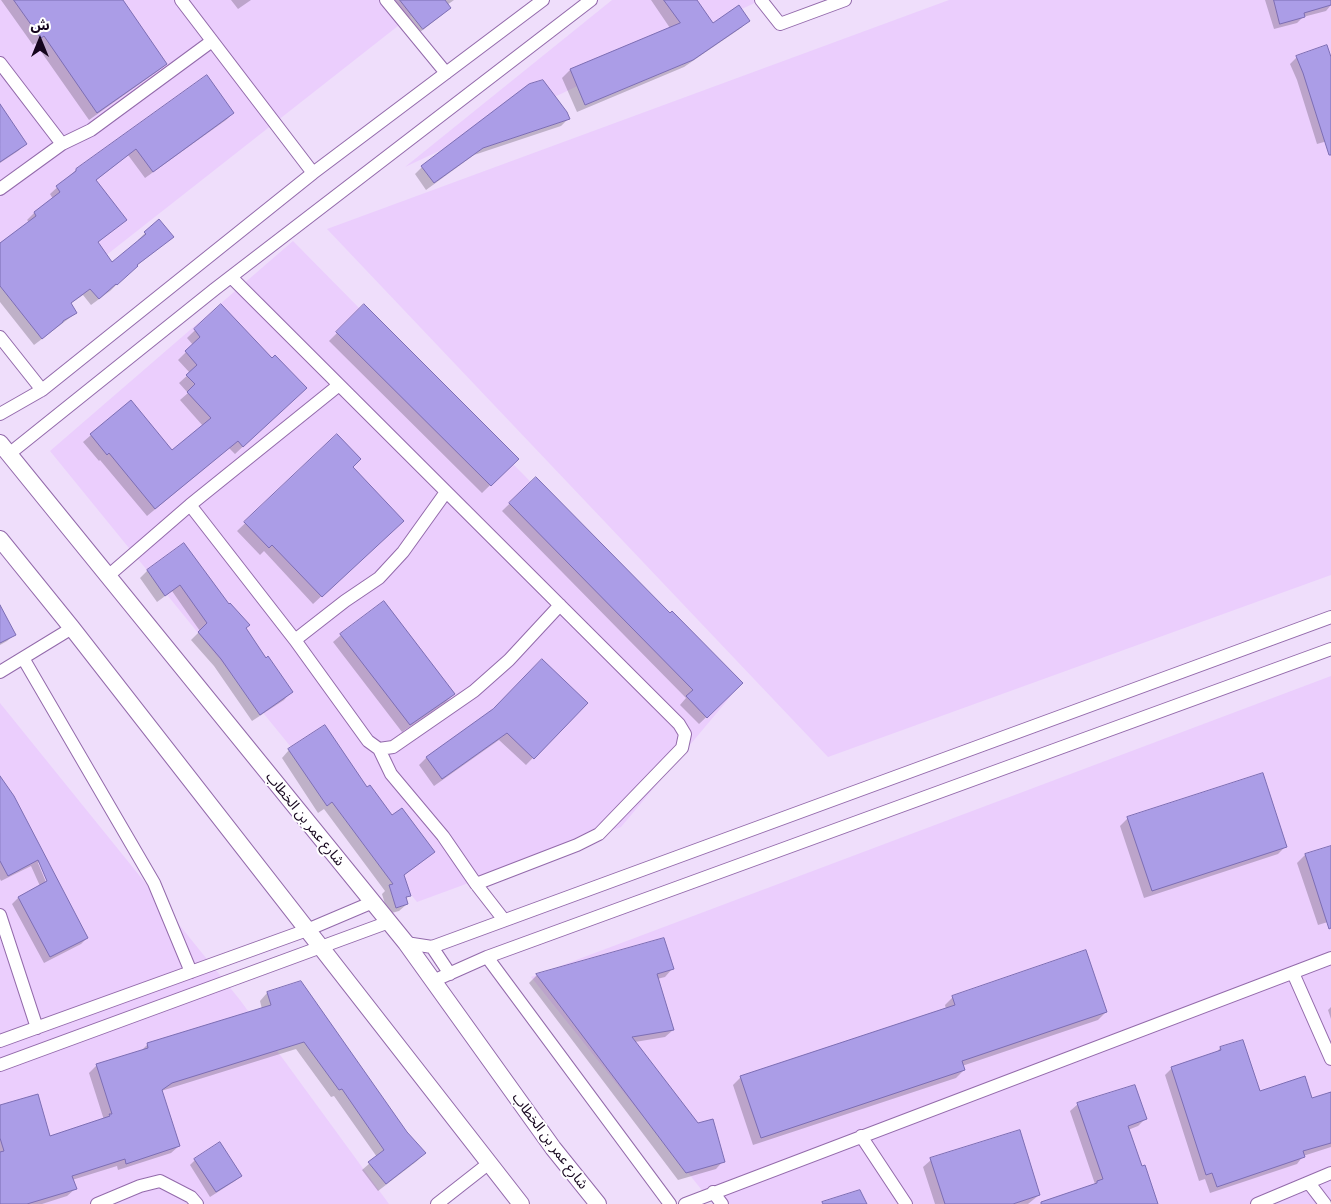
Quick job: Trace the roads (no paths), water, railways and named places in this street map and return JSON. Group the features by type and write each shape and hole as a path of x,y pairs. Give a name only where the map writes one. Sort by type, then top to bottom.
{"main road":[{"name":"شارع عمر بن الخطاب","path":"4,448 406,943 553,1148 598,1204"},
{"path":"0,539 72,628 521,1204"}],"street":[{"path":"181,0 313,174"},
{"path":"386,0 446,73"},
{"path":"0,414 42,390 313,174 543,0"},
{"path":"4,448 591,0"},
{"path":"761,0 780,24 845,0"},
{"path":"0,189 62,144 91,130 212,41"},
{"path":"0,63 62,144"},
{"path":"230,277 679,724 685,734 682,748 599,834 578,845 476,884"},
{"path":"0,337 42,390"},
{"path":"108,576 190,505 339,385"},
{"path":"295,640 379,578 403,552 446,492"},
{"path":"190,505 295,640 368,741 379,749 391,774 443,836 476,884 504,920"},
{"path":"379,749 393,747 474,692 509,660 560,605"},
{"path":"406,943 432,947 1331,617"},
{"path":"0,672 72,628"},
{"path":"433,980 487,957 1331,649"},
{"path":"23,658 154,883 191,972"},
{"path":"0,1041 307,930 373,902"},
{"path":"0,914 38,1028"},
{"path":"0,1065 389,922"},
{"path":"432,947 450,974"},
{"path":"487,957 670,1204"},
{"path":"685,1204 1331,958"},
{"path":"1293,972 1331,1059"},
{"path":"861,1136 906,1204"},
{"path":"437,1204 488,1164"},
{"path":"1257,1204 1331,1173"},
{"path":"97,1204 140,1186 160,1181 191,1197 197,1204"},
{"path":"1309,1183 1325,1204"},
{"path":"713,1192 722,1204"}]}
